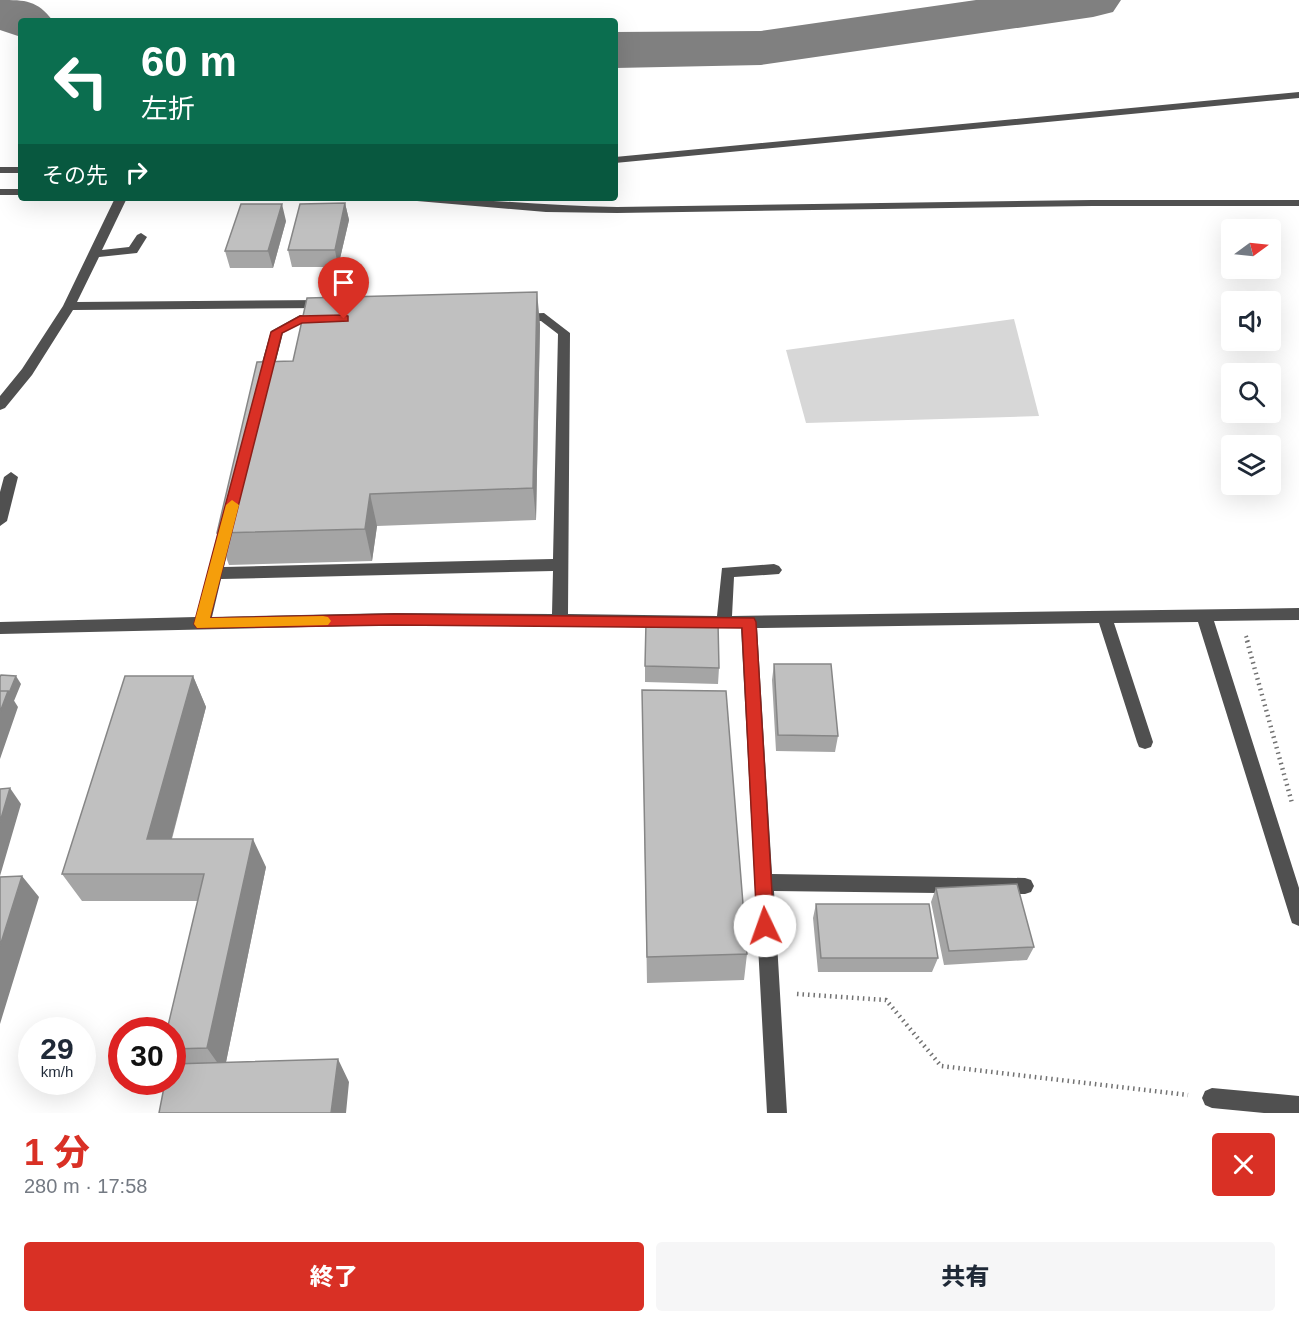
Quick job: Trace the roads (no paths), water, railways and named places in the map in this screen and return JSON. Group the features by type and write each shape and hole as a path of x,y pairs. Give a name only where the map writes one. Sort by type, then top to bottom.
{"street":[{"path":"618,160 1299,95"},
{"path":"0,170 18,170"},
{"path":"0,192 18,192"},
{"path":"0,405 27,372 69,306 120,201"},
{"path":"452,201 535,208 617,210 1092,203 1299,203"},
{"path":"94,254 134,250 141,237"},
{"path":"69,306 337,304"},
{"path":"509,318 544,317 564,333 560,620"},
{"path":"262,389 277,332 300,319 335,319"},
{"path":"0,521 11,477"},
{"path":"202,624 230,516"},
{"path":"215,573 561,565"},
{"path":"724,622 726,572 774,570"},
{"path":"0,628 395,619 749,622 1299,614"},
{"path":"1204,616 1299,916"},
{"path":"1105,618 1145,742"},
{"path":"749,622 777,1113"},
{"path":"763,882 1025,886"},
{"path":"1212,1098 1299,1106"}]}
